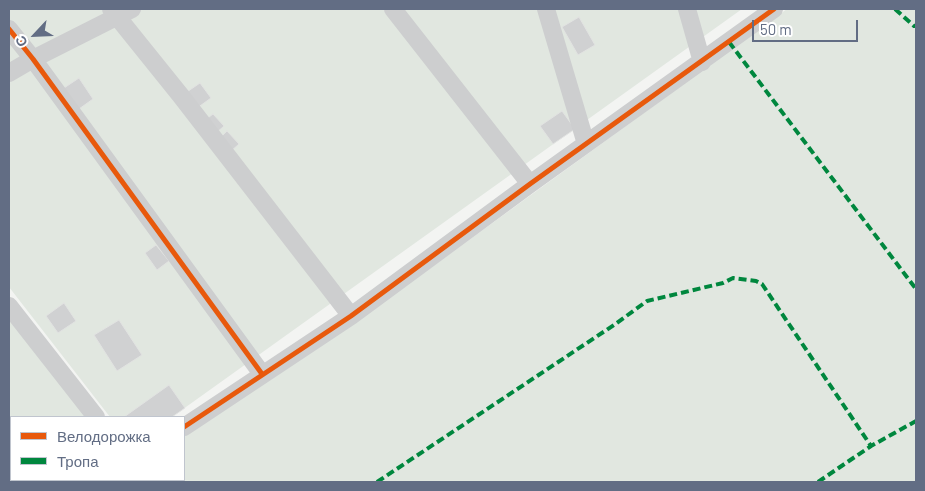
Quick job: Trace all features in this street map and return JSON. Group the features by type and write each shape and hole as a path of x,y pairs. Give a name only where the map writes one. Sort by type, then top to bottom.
{"street":[{"path":"392,9 530,184"},
{"path":"546,9 586,144"},
{"path":"687,9 702,62"},
{"path":"185,426 351,316 530,184 774,9"},
{"path":"9,73 120,12 351,316"},
{"path":"9,29 33,59 262,374"},
{"path":"9,306 95,416"}],"shaded area":[{"path":"9,9 742,9 173,416 109,416 9,287"},
{"path":"787,9 916,9 916,482 9,482 9,315 90,416 10,416 10,481 185,481 185,432 352,325"}],"building":[{"path":"579,17 595,45 578,55 562,27"},
{"path":"79,78 93,99 79,109 64,88"},
{"path":"200,83 211,98 193,111 181,96"},
{"path":"562,111 575,129 553,144 540,126"},
{"path":"213,114 224,126 215,134 204,121"},
{"path":"227,131 239,144 230,152 218,140"},
{"path":"156,245 169,261 157,270 145,253"},
{"path":"64,303 76,321 58,333 46,316"},
{"path":"119,320 142,355 117,371 94,335"},
{"path":"169,385 185,408 173,416 125,416"}],"marked path":[{"path":"895,9 916,26"},
{"path":"729,42 916,289"},
{"path":"377,482 614,325 647,301 723,283 733,278 756,281 762,284 871,446 916,421"},
{"path":"818,482 871,446"}],"cycle path":[{"path":"185,426 351,316 530,184 774,9"},
{"path":"9,29 33,59 262,374"}]}
